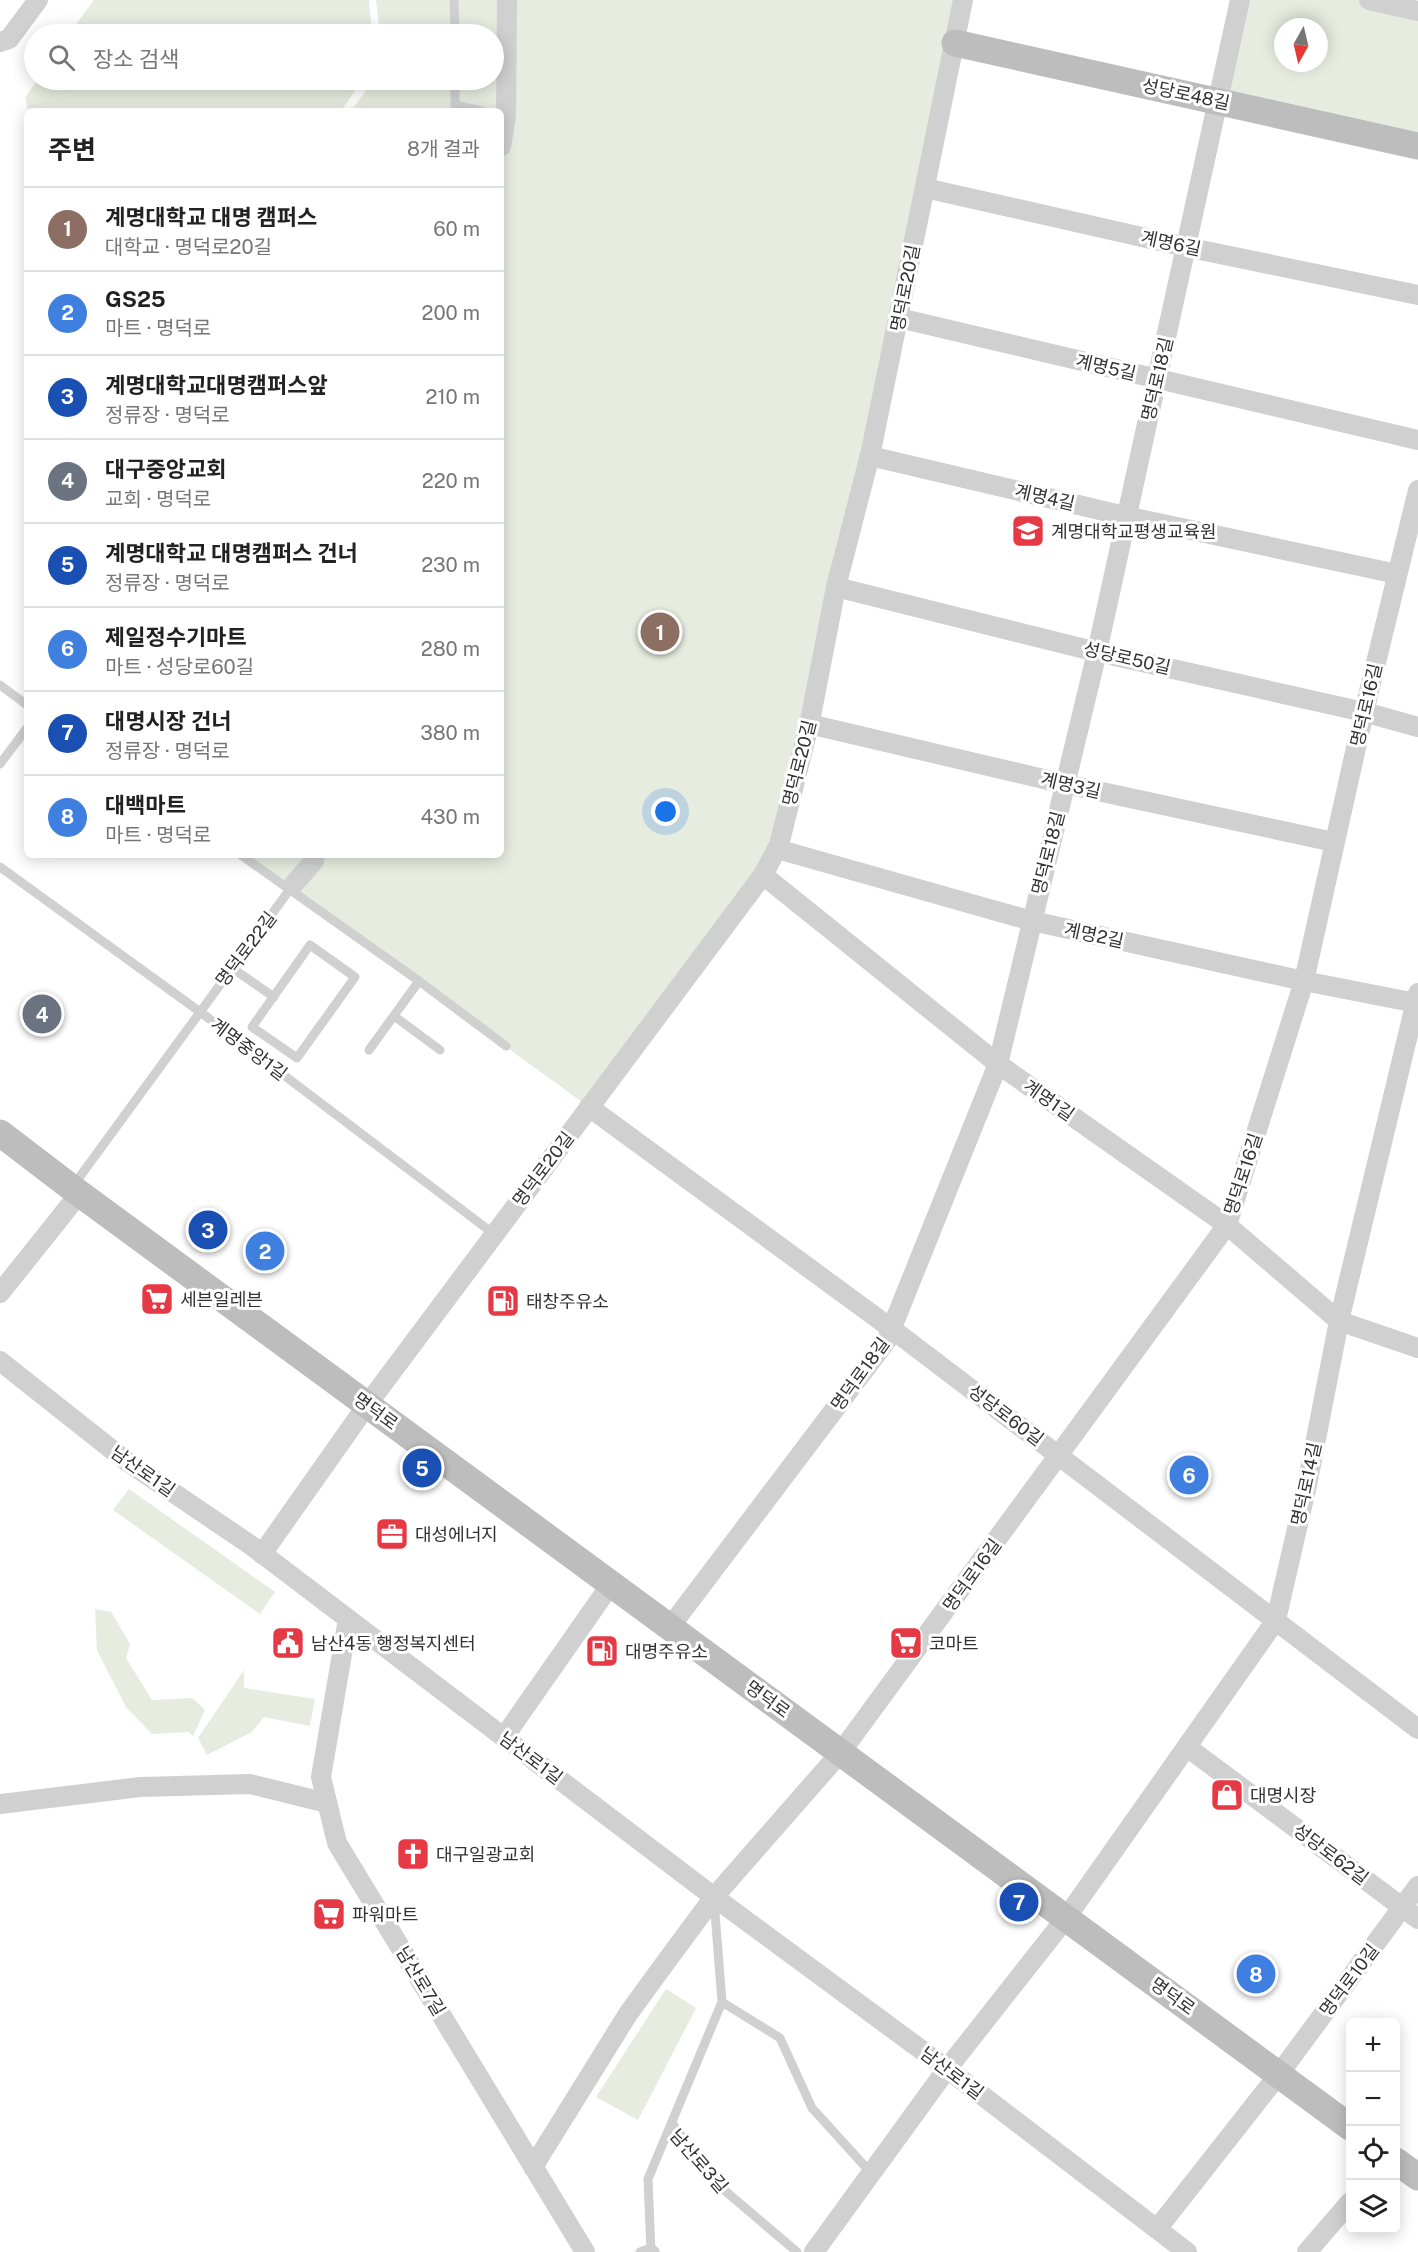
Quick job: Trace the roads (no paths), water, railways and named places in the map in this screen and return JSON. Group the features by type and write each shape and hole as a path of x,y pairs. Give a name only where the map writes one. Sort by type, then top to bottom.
{"main road":[{"name":"성당로48길","path":"955,43 1418,146"},
{"name":"명덕로","path":"0,1133 1349,2126"},
{"path":"1400,2164 1418,2177"}],"street":[{"path":"0,42 9,39 38,0"},
{"path":"504,116 507,0"},
{"name":"명덕로20길","path":"262,1554 367,1405 763,875 777,849 809,724 836,587 870,456 963,0"},
{"name":"명덕로18길","path":"670,1627 887,1340 998,1064 1097,652 1125,516 1158,379 1216,100 1240,0"},
{"path":"1369,0 1418,11"},
{"name":"계명6길","path":"925,188 1186,247 1418,295"},
{"name":"계명5길","path":"899,318 1418,440"},
{"name":"계명4길","path":"870,456 1125,516 1397,574"},
{"name":"명덕로16길","path":"841,1752 1227,1225 1304,981 1364,711 1418,490"},
{"name":"성당로50길","path":"836,587 1097,652 1364,711 1418,727"},
{"name":"계명3길","path":"809,724 1065,784 1334,842"},
{"name":"계명2길","path":"777,849 1032,921 1304,981 1417,998"},
{"path":"292,888 314,858"},
{"name":"계명1길","path":"763,875 998,1064 1227,1225 1338,1321"},
{"name":"명덕로14길","path":"1066,1918 1276,1620 1307,1485 1338,1321 1417,998"},
{"name":"성당로60길","path":"589,1107 892,1329 1418,1729"},
{"path":"0,1293 76,1191"},
{"path":"1338,1321 1418,1348"},
{"name":"남산로1길","path":"0,1361 125,1460 262,1554 1187,2252"},
{"path":"504,1737 611,1584"},
{"path":"0,1804 140,1787 250,1784 327,1803 321,1778 348,1619"},
{"name":"성당로62길","path":"1187,1746 1410,1913"},
{"path":"533,2167 628,2014 714,1897 841,1752"},
{"name":"남산로7길","path":"327,1803 337,1843 585,2252"},
{"name":"명덕로10길","path":"1279,2074 1410,1913 1418,1886"},
{"path":"814,2252 947,2069 1066,1918"},
{"path":"1157,2229 1279,2074"},
{"path":"1307,2252 1346,2207"}],"lane":[{"path":"454,0 455,24"},
{"path":"455,90 455,105 468,108"},
{"path":"0,685 24,703"},
{"path":"0,764 24,732"},
{"path":"246,858 292,888 506,1046"},
{"name":"계명중앙1길","path":"0,867 199,1012 494,1234"},
{"name":"명덕로22길","path":"76,1191 199,1012 292,888"},
{"path":"310,945 355,977 297,1058 252,1027 274,997 310,945"},
{"path":"232,968 274,997"},
{"path":"369,1050 419,981"},
{"path":"394,1016 440,1050"},
{"path":"672,2123 722,2002 714,1897"},
{"path":"722,2002 780,2038 812,2108 871,2173"},
{"name":"남산로3길","path":"640,2252 653,2250 648,2179 672,2123"},
{"name":"남산로3길","path":"672,2123 717,2184 797,2252"}],"place":[{"name":"계명대학교평생교육원","path":"1028,531"},
{"name":"계명대학교 대명 캠퍼스","path":"660,632"},
{"name":"대구중앙교회","path":"42,1014"},
{"name":"계명대학교대명캠퍼스앞","path":"208,1230"},
{"name":"GS25","path":"265,1251"},
{"name":"세븐일레븐","path":"157,1299"},
{"name":"태창주유소","path":"503,1301"},
{"name":"계명대학교 대명캠퍼스 건너","path":"422,1468"},
{"name":"제일정수기마트","path":"1189,1475"},
{"name":"대성에너지","path":"392,1534"},
{"name":"남산4동 행정복지센터","path":"288,1643"},
{"name":"코마트","path":"906,1643"},
{"name":"대명주유소","path":"602,1651"},
{"name":"대명시장","path":"1227,1795"},
{"name":"대구일광교회","path":"413,1854"},
{"name":"대명시장 건너","path":"1019,1902"},
{"name":"파워마트","path":"329,1914"},
{"name":"대백마트","path":"1256,1974"}]}
